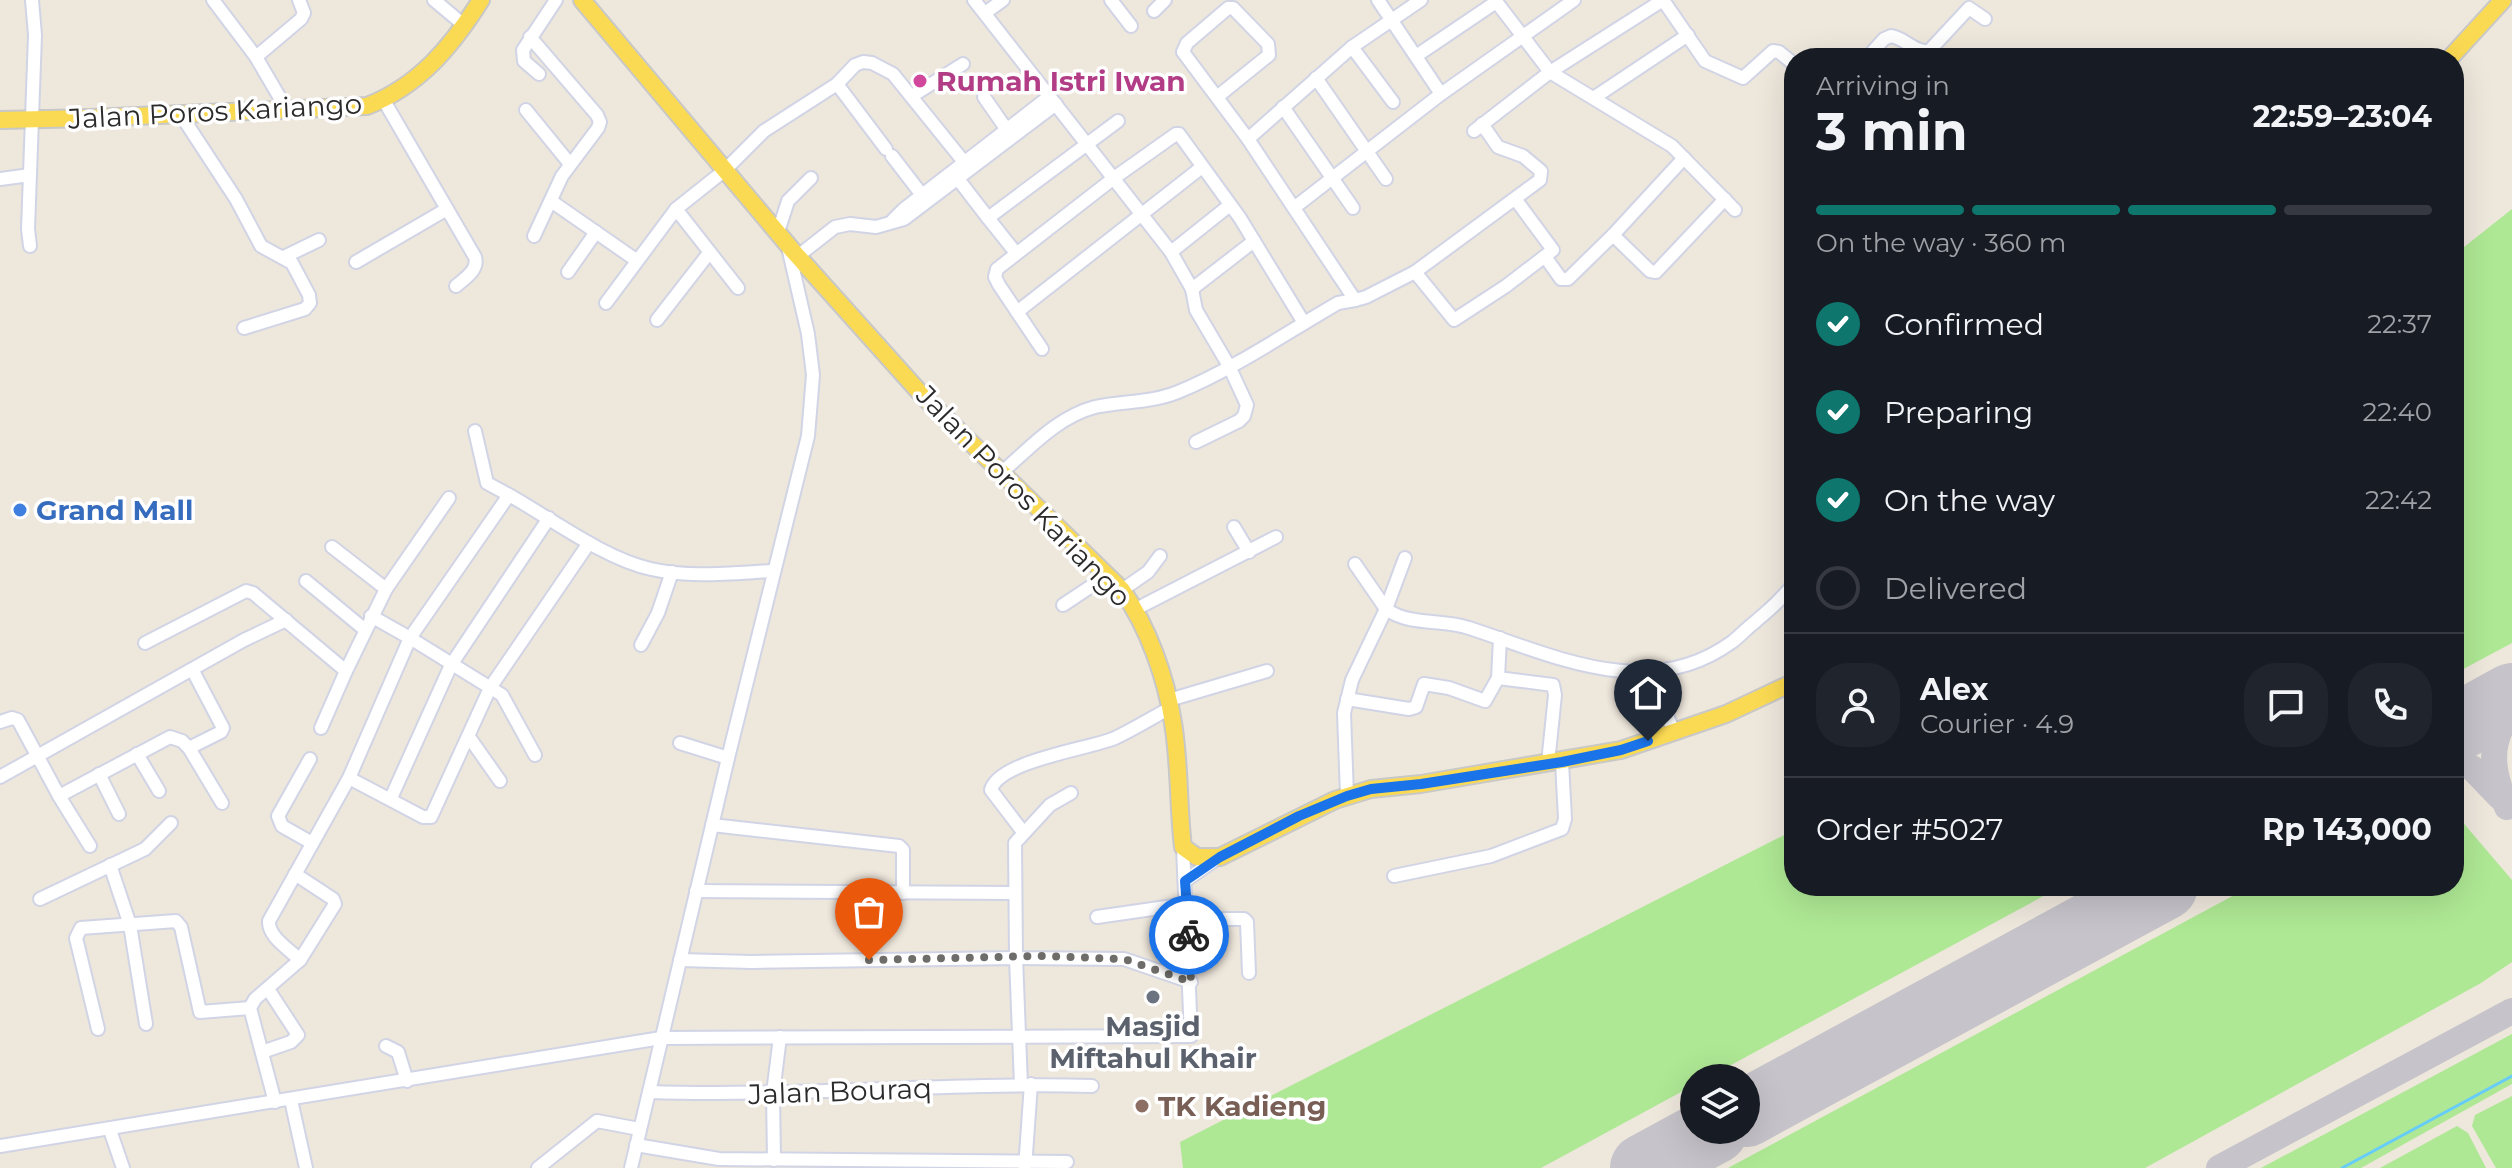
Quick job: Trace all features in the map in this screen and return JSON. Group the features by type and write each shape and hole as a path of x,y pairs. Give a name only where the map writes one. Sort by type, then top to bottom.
{"main road":[{"name":"Jalan Poros Kariango","path":"0,120 350,108 383,99 431,67 465,26 481,0"},
{"name":"Jalan Poros Kariango","path":"582,0 787,244 922,395 1108,575 1136,609 1169,704 1183,847"},
{"path":"2459,48 2503,0"},
{"path":"1183,847 1197,857 1220,857 1299,816 1347,796 1371,789 1421,784 1621,750 1726,714 1784,687"}],"street":[{"path":"30,246 30,120 35,26 32,0"},
{"path":"213,0 256,57 287,110"},
{"path":"256,57 301,19 304,13 299,0"},
{"path":"434,0 465,26"},
{"path":"539,74 522,56 530,37 556,0"},
{"path":"974,0 1171,252 1192,289 1196,310 1229,366 1247,410 1239,421 1196,442"},
{"path":"985,13 1003,0"},
{"path":"1111,0 1131,26"},
{"path":"1154,11 1165,0"},
{"path":"1378,0 1441,94"},
{"path":"1248,139 1352,47 1421,0"},
{"path":"1295,207 1441,94 1574,0"},
{"path":"1001,473 1067,417 1097,407 1152,400 1178,392 1338,303 1366,297 1415,272 1516,200 1540,180 1541,171 1523,156 1498,147 1478,127 1550,72 1663,0 1705,61 1737,77 1745,77 1773,51 1784,56"},
{"path":"1416,56 1496,1 1550,72 1672,146 1735,210"},
{"path":"1217,97 1269,55 1268,44 1233,8 1228,8 1183,50 1295,207 1355,300"},
{"path":"1932,48 1969,8 1985,19"},
{"path":"1595,97 1688,35"},
{"path":"1876,48 1891,36 1917,48"},
{"path":"530,37 600,122 556,186 534,236"},
{"path":"1352,47 1393,102"},
{"path":"606,303 676,209 725,170 764,131 837,84 855,65 872,63 893,74 964,162"},
{"path":"912,96 963,64"},
{"path":"1316,78 1386,179"},
{"path":"837,84 922,195"},
{"path":"984,97 1007,130"},
{"path":"383,99 477,263 475,269 456,286"},
{"path":"891,223 964,162 1053,100"},
{"path":"787,244 835,227 850,224 876,227 904,219 958,179 1053,100"},
{"path":"1283,107 1353,208"},
{"path":"526,110 570,164"},
{"path":"181,115 236,199 261,246 284,257 297,270 309,295 308,307 244,328"},
{"path":"988,218 1118,121"},
{"path":"1042,349 995,277 997,269 1114,178 1178,134 1254,241 1304,323"},
{"path":"1546,258 1561,279 1566,281 1684,158"},
{"path":"1017,312 1202,167"},
{"path":"0,179 30,175"},
{"path":"631,1168 808,436 813,375 808,334 787,244 788,201 811,178"},
{"path":"958,179 1016,253"},
{"path":"1613,235 1650,271 1656,272 1725,199"},
{"path":"1415,272 1454,320 1546,258 1552,248 1516,200"},
{"path":"551,201 636,260"},
{"path":"1171,252 1230,205"},
{"path":"356,262 447,209"},
{"path":"676,209 738,288"},
{"path":"568,272 596,232"},
{"path":"284,257 319,240"},
{"path":"1192,289 1254,241"},
{"path":"657,320 709,253"},
{"path":"475,431 487,483 589,543 647,569 672,572 773,571"},
{"path":"300,960 268,928 269,921 349,778 410,638 509,495"},
{"path":"321,728 364,629 386,589 449,498"},
{"path":"391,798 451,665 549,518"},
{"path":"1234,527 1249,552"},
{"path":"1136,609 1276,537"},
{"path":"349,778 423,817 431,817 490,688 589,543"},
{"path":"332,547 386,589"},
{"path":"1122,590 1148,572 1160,556"},
{"path":"1347,796 1342,724 1347,699 1352,680 1386,609 1405,558"},
{"path":"1355,564 1386,609 1395,616 1457,624 1610,671 1645,673 1671,670 1695,662 1732,642 1784,597"},
{"path":"641,645 658,613 672,572"},
{"path":"1063,605 1108,575"},
{"path":"306,581 364,629"},
{"path":"145,643 246,591 253,593 346,671"},
{"path":"371,616 502,695 535,755"},
{"path":"0,777 244,640 286,620"},
{"path":"1347,699 1409,709 1416,707 1424,684 1449,688 1485,701 1498,678 1500,638"},
{"path":"189,748 221,732 223,728 193,671"},
{"path":"1023,832 991,790 993,783 1027,762 1114,738 1169,704 1267,671"},
{"path":"1394,876 1491,856 1562,829 1565,819 1555,762 1553,685 1498,678"},
{"path":"1659,697 1674,732"},
{"path":"0,722 12,718 18,720 90,846"},
{"path":"59,796 170,737 182,741 189,748 222,803"},
{"path":"469,737 500,781"},
{"path":"680,743 728,758"},
{"path":"137,754 159,791"},
{"path":"310,759 278,816 282,826 312,843"},
{"path":"99,774 119,814"},
{"path":"1025,1166 1026,1085 1018,1035 1015,845 1023,832 1057,799 1071,793"},
{"path":"40,899 145,849 171,823"},
{"path":"712,825 899,846 903,850 903,893"},
{"path":"0,1146 661,1038 1191,1036 1183,847"},
{"path":"1185,881 1220,857"},
{"path":"110,865 130,925 146,1024"},
{"path":"275,1102 250,1008 255,999 300,960 335,904 333,899 295,874"},
{"path":"696,891 1015,893"},
{"path":"1097,917 1187,904"},
{"path":"1188,919 1244,919 1247,922 1249,973"},
{"path":"98,1029 76,938 81,928 176,921 181,927 200,1012 250,1008"},
{"path":"680,960 1124,959 1191,982"},
{"path":"262,1052 291,1042 298,1035 268,989"},
{"path":"774,1160 773,1093 780,1037"},
{"path":"386,1046 398,1052 407,1081"},
{"name":"Jalan Bouraq","path":"649,1092 773,1093 1026,1085 1092,1086"},
{"path":"291,1100 306,1168"},
{"path":"538,1168 597,1121 639,1129"},
{"path":"110,1130 123,1168"},
{"path":"636,1145 719,1159 832,1164 1025,1166 1067,1162"}],"green space":[{"path":"2512,209 2512,643 2464,669 2464,247"},
{"path":"2464,824 2512,880 2512,962 2481,983 2145,1168 1728,1168 2232,896 2464,896"},
{"path":"1784,835 1784,896 2044,896 1733,1064 1680,1064 1680,1093 1541,1168 1183,1168 1180,1142"},
{"path":"2512,1034 2512,1084 2361,1168 2261,1168"},
{"path":"2512,1096 2512,1168 2496,1168 2472,1126 2475,1115"},
{"path":"2457,1126 2468,1133 2486,1168 2380,1168"}],"waterway":[{"path":"2342,1168 2512,1076"}],"taxiway":[{"path":"2507,807 2494,757 2498,734 2512,709"},
{"path":"2464,765 2472,768 2500,797"},
{"path":"2219,1168 2512,1011"},
{"path":"1656,1168 1673,1152"}],"runway":[{"path":"2464,723 2512,697"},
{"path":"1760,1105 2146,896"},
{"path":"1644,1168 1688,1144"}],"way so far":[{"path":"869,960 1039,956 1124,959 1191,982 1189,935"}],"place":[{"name":"Rumah Istri Iwan","path":"920,81"},
{"name":"Grand Mall","path":"20,510"},
{"name":"Masjid Miftahul Khair","path":"1153,997"},
{"name":"TK Kadieng","path":"1142,1106"}],"route":[{"path":"1189,935 1185,881 1220,857 1335,800 1371,789 1562,762 1648,741"}]}
